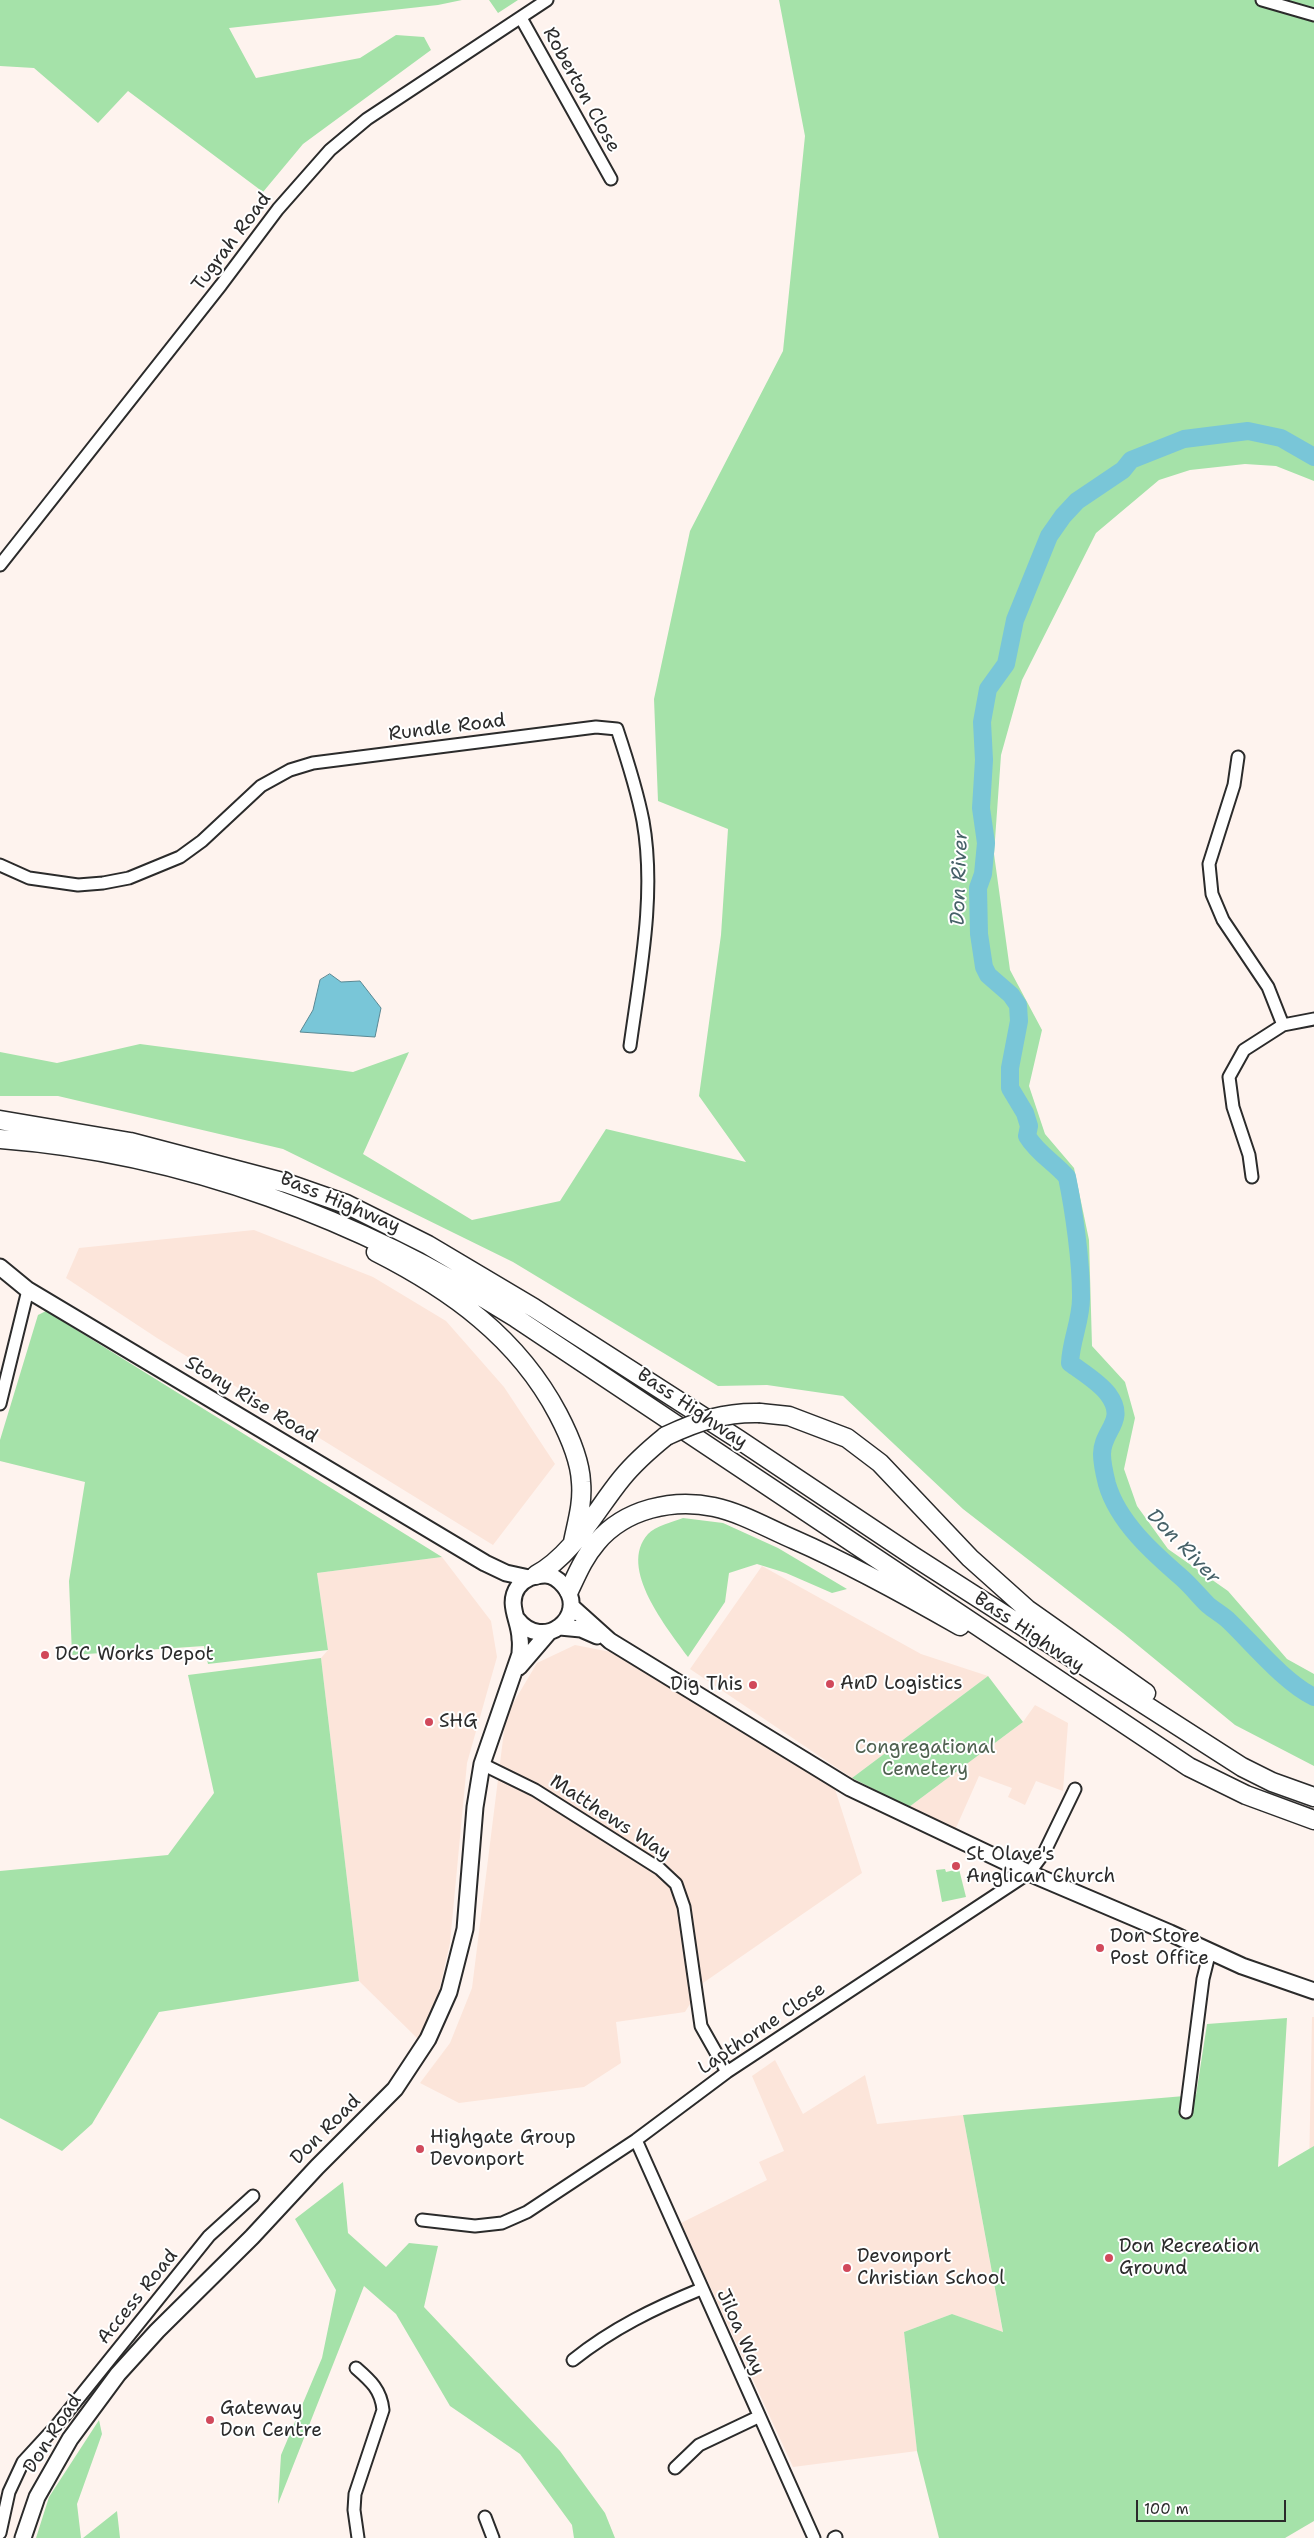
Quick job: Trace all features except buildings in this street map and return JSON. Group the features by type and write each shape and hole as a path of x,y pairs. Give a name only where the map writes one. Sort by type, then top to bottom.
{"highway":[{"name":"Bass Highway","path":"0,1120 130,1142 286,1183 346,1204 428,1245 542,1313 913,1556 1227,1757 1272,1782 1314,1797"},
{"name":"Bass Highway","path":"0,1139 52,1144 144,1161 248,1189 355,1230 424,1263 475,1292 1104,1708 1189,1767 1246,1795 1314,1820"},
{"path":"248,1189 279,1210 358,1244 439,1288 469,1308 510,1344 543,1387 567,1431 576,1457 581,1480 582,1500 573,1542"},
{"path":"533,1577 552,1567 636,1462 666,1436 707,1418 735,1412 760,1412 789,1416 847,1438 880,1464 970,1558 1026,1609 1118,1671 1227,1757"},
{"path":"570,1598 584,1560 597,1541 624,1520 642,1511 666,1505 682,1503 715,1507 814,1548 896,1589 1104,1708"}],"main road":[{"name":"Stony Rise Road","path":"0,1267 28,1290 485,1564 506,1573 533,1577"},
{"name":"Stony Rise Road","path":"485,1564 502,1580 513,1599"},
{"path":"610,1641 570,1598 559,1580 548,1575 533,1577 517,1589 513,1599 517,1619 529,1630 539,1633 555,1629 581,1629 610,1641 850,1788 1029,1873 1242,1966 1314,1991"},
{"path":"555,1629 568,1617 570,1598"},
{"name":"Don Road","path":"24,2538 37,2497 70,2438 118,2374 157,2331 395,2090 428,2039 449,1992 465,1929 475,1807 482,1764 520,1654 517,1619"},
{"name":"Don Road","path":"511,1680 522,1662 555,1629"}],"street":[{"name":"Tugrah Road","path":"0,565 221,285 278,209 330,150 367,119 547,0"},
{"path":"1262,0 1314,15"},
{"name":"Roberton Close","path":"521,18 610,179"},
{"name":"Rundle Road","path":"0,865 29,878 78,884 103,884 129,878 180,857 202,841 261,786 290,770 313,763 596,727 617,729 643,821 646,863 643,949 630,1046"},
{"path":"1238,757 1234,785 1209,864 1212,894 1223,920 1268,988 1283,1025"},
{"path":"1252,1177 1249,1155 1233,1107 1230,1077 1244,1050 1283,1025 1314,1019"},
{"path":"0,1404 28,1290"},
{"name":"Matthews Way","path":"482,1764 535,1790 660,1869 676,1884 684,1908 701,2026 727,2072"},
{"name":"Lapthorne Close","path":"422,2220 475,2226 502,2224 527,2212 636,2140 727,2072 1029,1873 1044,1853 1075,1789"},
{"path":"1186,2112 1203,1979 1210,1951"},
{"name":"Jiloa Way","path":"636,2140 758,2417 814,2538"},
{"name":"Access Road","path":"0,2533 9,2492 23,2462 57,2425 209,2236 253,2196"},
{"path":"573,2360 621,2326 652,2310 701,2289"},
{"path":"356,2368 376,2386 382,2399 383,2410 355,2494 354,2510 358,2538"},
{"path":"675,2468 699,2445 758,2417"},
{"path":"57,2425 70,2438"},
{"path":"485,2517 493,2538"}],"shaded area":[{"path":"254,1230 373,1277 446,1321 504,1387 555,1464 493,1545 157,1338 66,1278 79,1248"},
{"path":"442,1557 491,1621 497,1657 467,1763 450,1943 436,2004 418,2039 359,1981 321,1658 328,1650 317,1573"},
{"path":"762,1566 921,1654 988,1676 852,1778 690,1669"},
{"path":"575,1645 611,1652 833,1783 862,1873 703,1983 685,2012 616,2022 621,2063 584,2087 459,2103 420,2083 450,2043 472,1988 506,1715 537,1663"},
{"path":"1035,1705 1068,1723 1063,1791 1036,1781 1025,1805 1008,1797 1012,1788 979,1776 955,1830 909,1807 1023,1722"},
{"path":"1312,2017 1314,2017 1314,2269 1309,2171"},
{"name":"Devonport Christian School","path":"775,2060 803,2114 865,2075 877,2124 963,2115 1003,2333 952,2314 904,2332 917,2451 793,2467 681,2223 767,2180 759,2162 784,2151 752,2076"}],"green space":[{"path":"0,0 462,0 438,5 229,28 256,78 360,58 396,35 424,37 431,50 303,144 263,192 128,91 98,123 34,68 0,66"},
{"path":"489,0 518,0 498,13"},
{"path":"779,0 1314,0 1314,481 1276,466 1245,464 1190,470 1159,480 1096,533 1022,680 1001,755 994,854 1010,970 1042,1030 1029,1086 1045,1134 1074,1168 1089,1240 1092,1346 1125,1382 1135,1418 1124,1469 1137,1506 1168,1549 1228,1591 1287,1659 1314,1674 1314,1766 1235,1725 1123,1633 963,1509 843,1396 767,1385 718,1386 513,1262 283,1149 58,1096 0,1096 0,1052 57,1063 140,1044 353,1072 409,1052 363,1154 472,1220 560,1201 606,1129 746,1162 699,1096 721,935 728,829 658,801 654,699 690,531 783,351 805,136"},
{"path":"46,1311 442,1557 317,1573 328,1650 208,1664 204,1646 72,1655 69,1581 85,1482 0,1461 0,1440 38,1315"},
{"path":"683,1518 723,1523 778,1548 847,1589 832,1593 786,1573 757,1564 729,1573 725,1602 688,1657 658,1615 649,1598 638,1564 640,1548 648,1534 660,1526"},
{"path":"321,1658 359,1981 159,2012 92,2124 62,2151 0,2118 0,1871 168,1855 214,1793 188,1675"},
{"name":"Congregational Cemetery","path":"988,1676 1023,1722 909,1807 852,1778"},
{"path":"945,1869 946,1872 959,1869 966,1897 942,1902 936,1870"},
{"path":"1287,2018 1278,2167 1314,2146 1314,2521 1285,2538 939,2538 917,2451 904,2332 952,2314 1003,2332 963,2115 1196,2095 1207,2024"},
{"path":"343,2182 348,2233 386,2267 409,2243 438,2246 424,2307 560,2451 605,2513 615,2538 574,2538 572,2525 520,2454 450,2406 396,2314 364,2286 278,2504 281,2455 322,2358 336,2290 295,2219"},
{"path":"99,2420 102,2434 77,2504 81,2538 36,2538 49,2497"},
{"path":"117,2511 120,2538 83,2538"}],"water":[{"path":"330,974 341,982 360,981 381,1008 375,1037 300,1032 313,1010 320,980"}],"waterway":[{"name":"Don River","path":"1314,457 1281,438 1248,431 1184,439 1131,460 1123,470 1077,501 1063,516 1049,536 1015,620 1006,664 988,689 982,722 984,760 981,808 986,843 983,874 978,888 979,934 984,967 988,975 1011,995 1018,1005 1019,1021 1010,1068 1010,1088 1025,1113 1029,1126 1027,1136 1036,1148 1067,1177 1077,1236 1081,1295 1080,1312 1070,1363 1100,1385 1108,1394 1116,1411 1115,1419 1103,1446 1102,1454 1106,1481 1112,1498 1128,1524 1148,1547 1208,1605 1229,1621 1291,1682 1314,1697"}],"place":[{"name":"DCC Works Depot","path":"45,1655"},
{"name":"AnD Logistics","path":"830,1684"},
{"name":"Dig This","path":"753,1685"},
{"name":"SHG","path":"429,1722"},
{"name":"St Olave's Anglican Church","path":"956,1866"},
{"name":"Don Store Post Office","path":"1100,1948"},
{"name":"Highgate Group Devonport","path":"420,2149"},
{"name":"Don Recreation Ground","path":"1109,2258"},
{"name":"Devonport Christian School","path":"847,2268"},
{"name":"Gateway Don Centre","path":"210,2420"}]}
